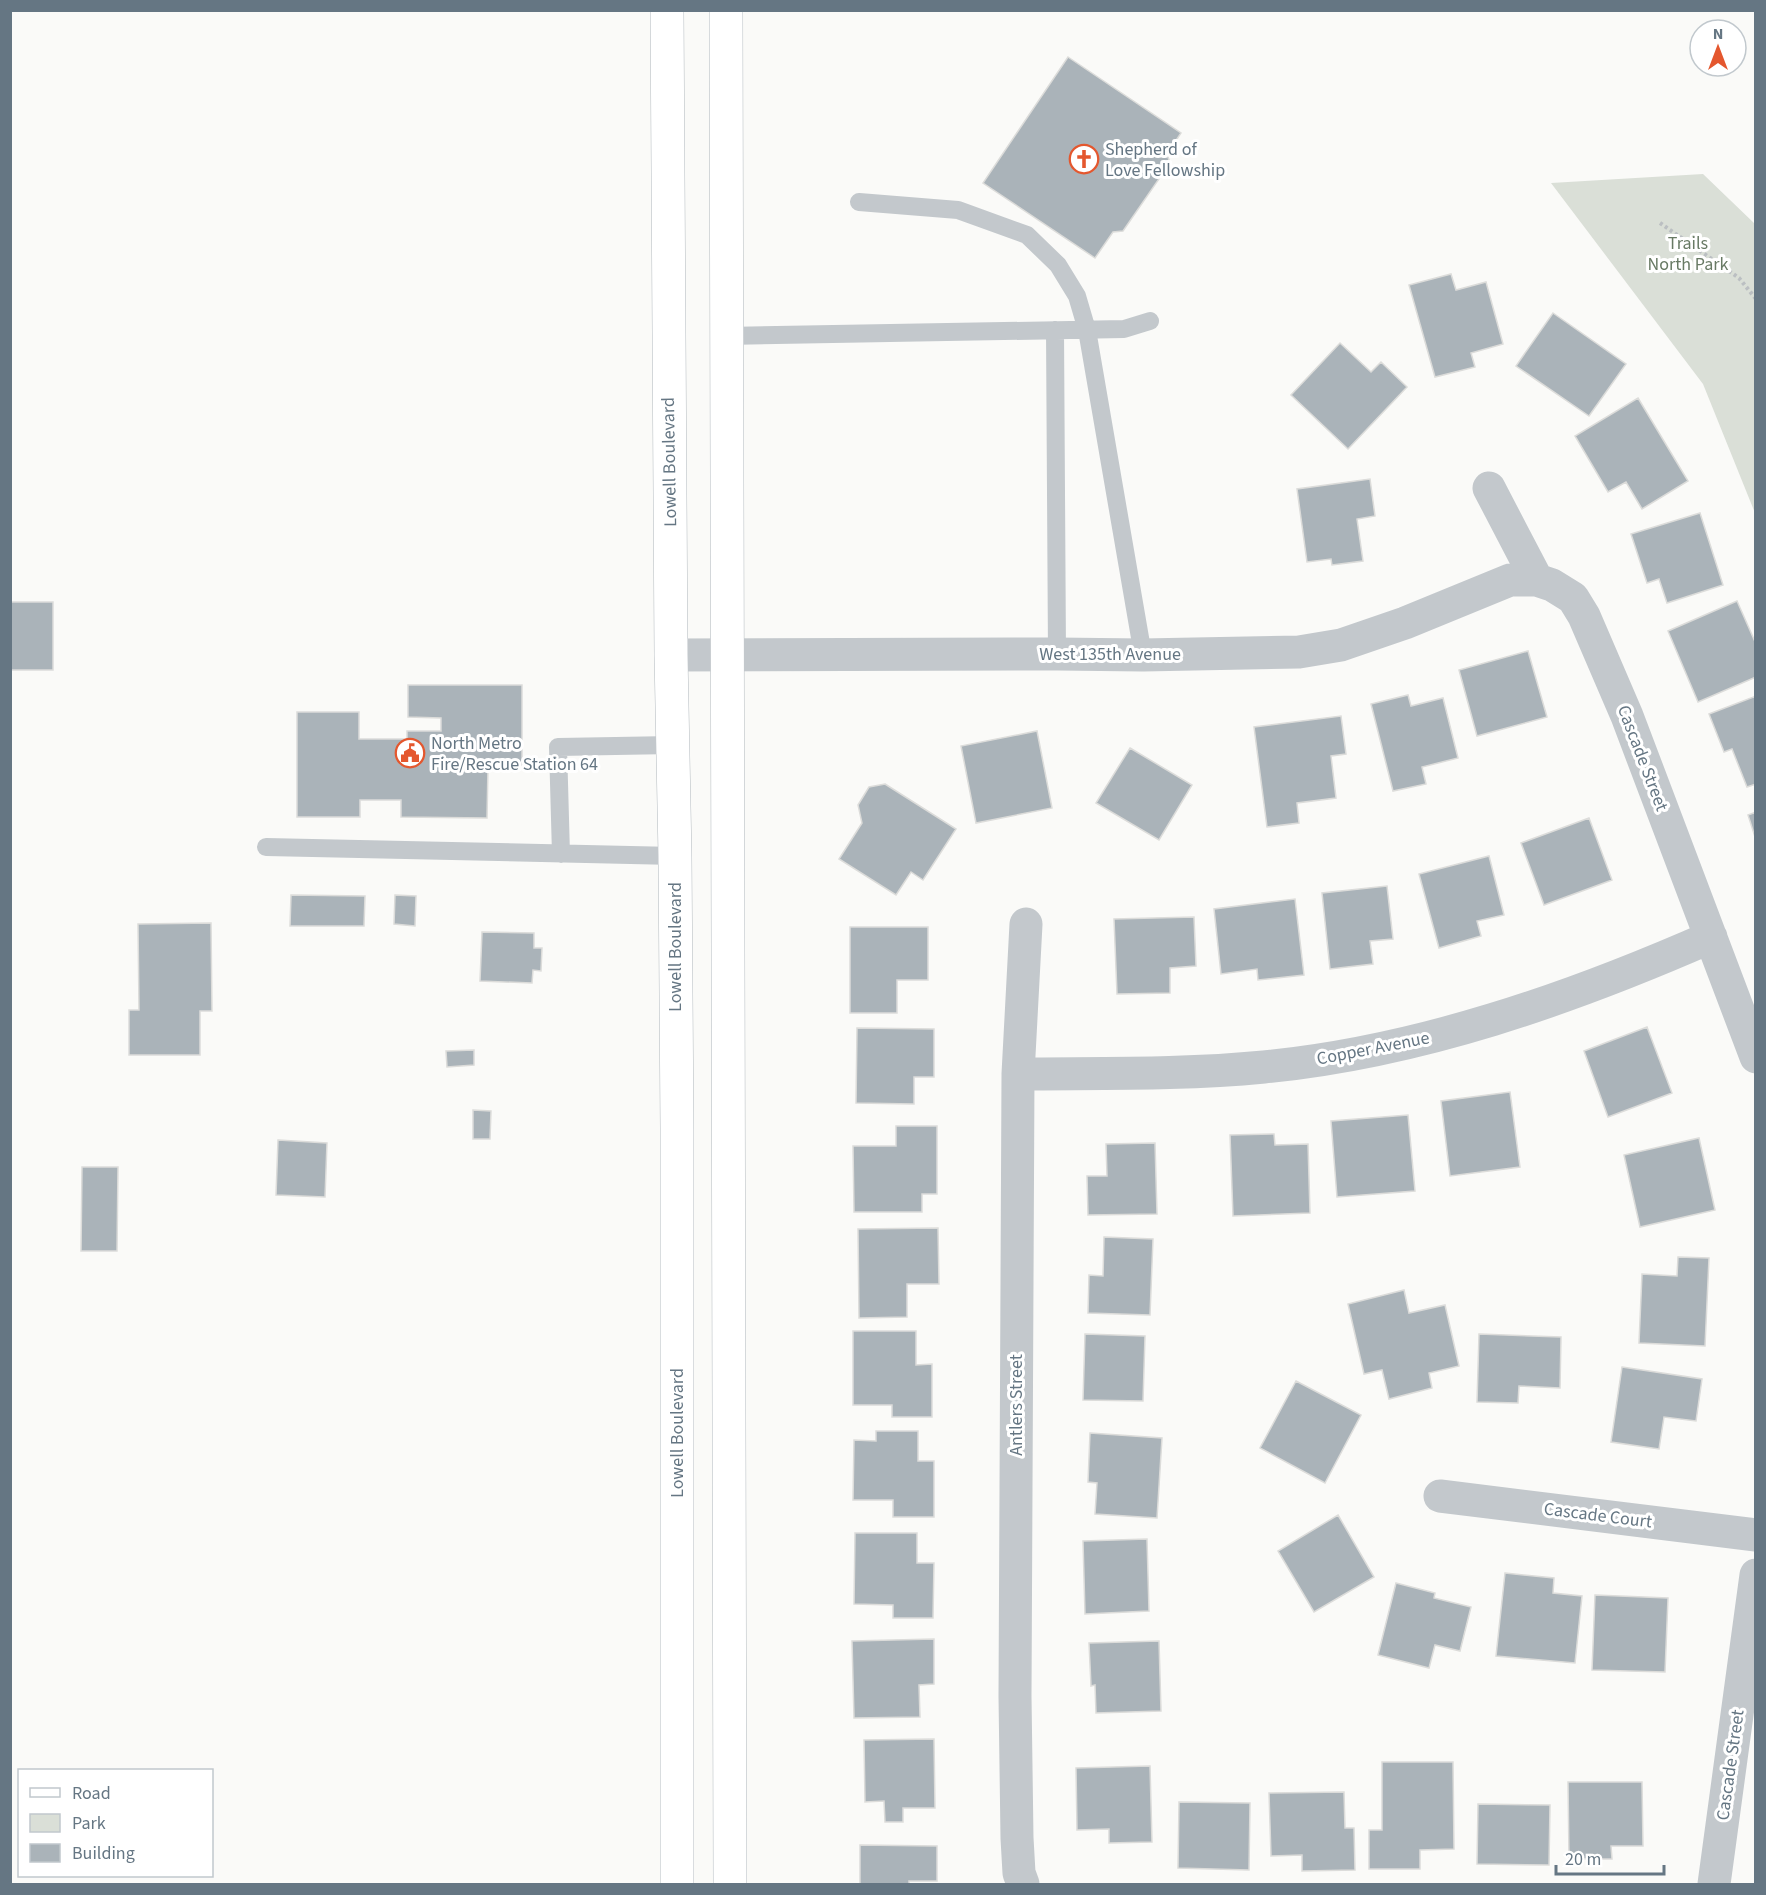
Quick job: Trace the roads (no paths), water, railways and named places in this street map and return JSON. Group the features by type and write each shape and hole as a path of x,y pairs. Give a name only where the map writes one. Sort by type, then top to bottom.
{"main road":[{"name":"Lowell Boulevard","path":"667,10 677,1130 677,1884"},
{"path":"726,10 730,1884"}],"street":[{"path":"1490,488 1537,580"},
{"name":"West 135th Avenue","path":"671,655 1143,655 1299,652 1341,645 1405,623 1510,580 1537,580"},
{"name":"Cascade Street","path":"1537,580 1552,585 1573,598 1584,616 1627,716 1755,1057"},
{"name":"Antlers Street","path":"1023,1884 1019,1873 1017,1838 1015,1696 1018,1074 1026,924"},
{"name":"Copper Avenue","path":"1018,1074 1208,1072 1325,1059 1442,1035 1560,999 1637,970 1711,937"},
{"name":"Cascade Court","path":"1440,1496 1755,1535"},
{"name":"Cascade Street","path":"1714,1884 1755,1575"}],"lane":[{"path":"859,202 958,210 1027,235 1058,265 1077,296 1087,330 1143,655"},
{"path":"726,336 1124,329 1150,321"},
{"path":"1055,330 1057,654"},
{"path":"561,854 558,747 673,745"},
{"path":"266,847 675,856"}],"place":[{"name":"Shepherd of Love Fellowship","path":"1084,159"},
{"name":"North Metro Fire/Rescue Station 64","path":"410,753"}],"park label":[{"name":"Trails North Park","path":"1688,253"}]}
